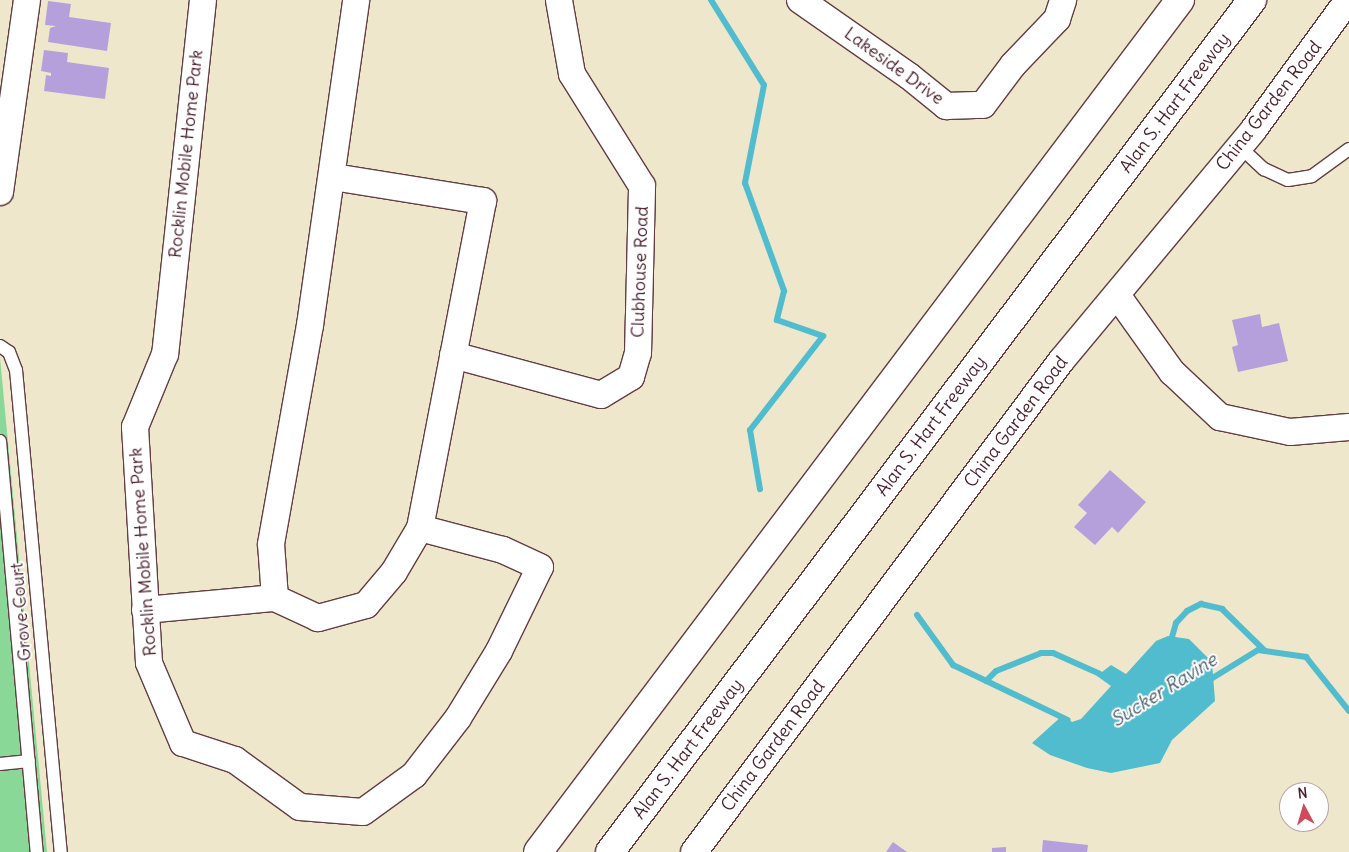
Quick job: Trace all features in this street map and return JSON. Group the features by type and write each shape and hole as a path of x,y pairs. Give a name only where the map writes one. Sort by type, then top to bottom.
{"highway":[{"path":"538,852 1180,0"},
{"name":"Alan S. Hart Freeway","path":"610,852 1252,0"}],"street":[{"path":"0,192 27,0"},
{"name":"Rocklin Mobile Home Park","path":"203,0 165,354 135,427 149,663 183,743 235,760 300,807 363,812 414,775 458,718 499,651 540,567 503,550 420,528"},
{"path":"275,598 271,544 291,444 333,177 356,0"},
{"name":"Clubhouse Road","path":"453,355 602,395 632,377 638,353 642,186 572,74 559,0"},
{"name":"Lakeside Drive","path":"800,0 909,76 946,106 983,105 1013,65 1057,19 1063,0"},
{"name":"China Garden Road","path":"694,852 1061,361 1240,147 1348,0"},
{"path":"145,610 275,598 318,618 366,605 394,572 420,528 483,200 333,177"},
{"path":"1117,295 1172,372 1220,417 1290,432 1349,426"}],"lane":[{"path":"1240,147 1264,169 1288,180 1312,176 1349,148"},
{"name":"Grove Court","path":"0,346 10,352 16,370 61,852"},
{"path":"0,440 5,544 37,852"},
{"path":"0,764 29,761"}],"green space":[{"path":"0,358 47,852 0,852"}],"water":[{"path":"1168,636 1189,639 1212,662 1215,701 1172,740 1160,763 1111,773 1087,768 1050,755 1032,743 1063,715 1072,722 1081,719 1111,686 1097,676 1111,665 1126,674 1156,641"}],"building":[{"path":"48,1 71,4 69,17 111,23 107,51 48,42 50,28 56,26 45,25"},
{"path":"44,50 68,53 67,62 109,68 105,99 44,91 46,75 51,76 51,73 41,71"},
{"path":"1260,314 1262,327 1279,323 1288,361 1238,372 1232,347 1238,345 1232,320"},
{"path":"1110,470 1146,502 1118,533 1112,527 1095,545 1074,527 1087,513 1078,505"},
{"path":"1043,840 1088,845 1087,852 1042,852"},
{"path":"893,842 907,852 886,852"},
{"path":"1006,847 1006,852 992,852 992,848"}],"waterway":[{"name":"Sucker Ravine","path":"711,0 764,85 745,183 784,291 777,320 823,336 750,430 760,489"},
{"path":"1172,637 1176,623 1187,611 1201,604 1222,609 1265,651"},
{"name":"Sucker Ravine","path":"917,615 953,665 1068,720"},
{"name":"Sucker Ravine","path":"1206,682 1258,650 1306,657 1349,711"},
{"path":"986,681 996,671 1041,653 1053,653 1100,674"}]}
